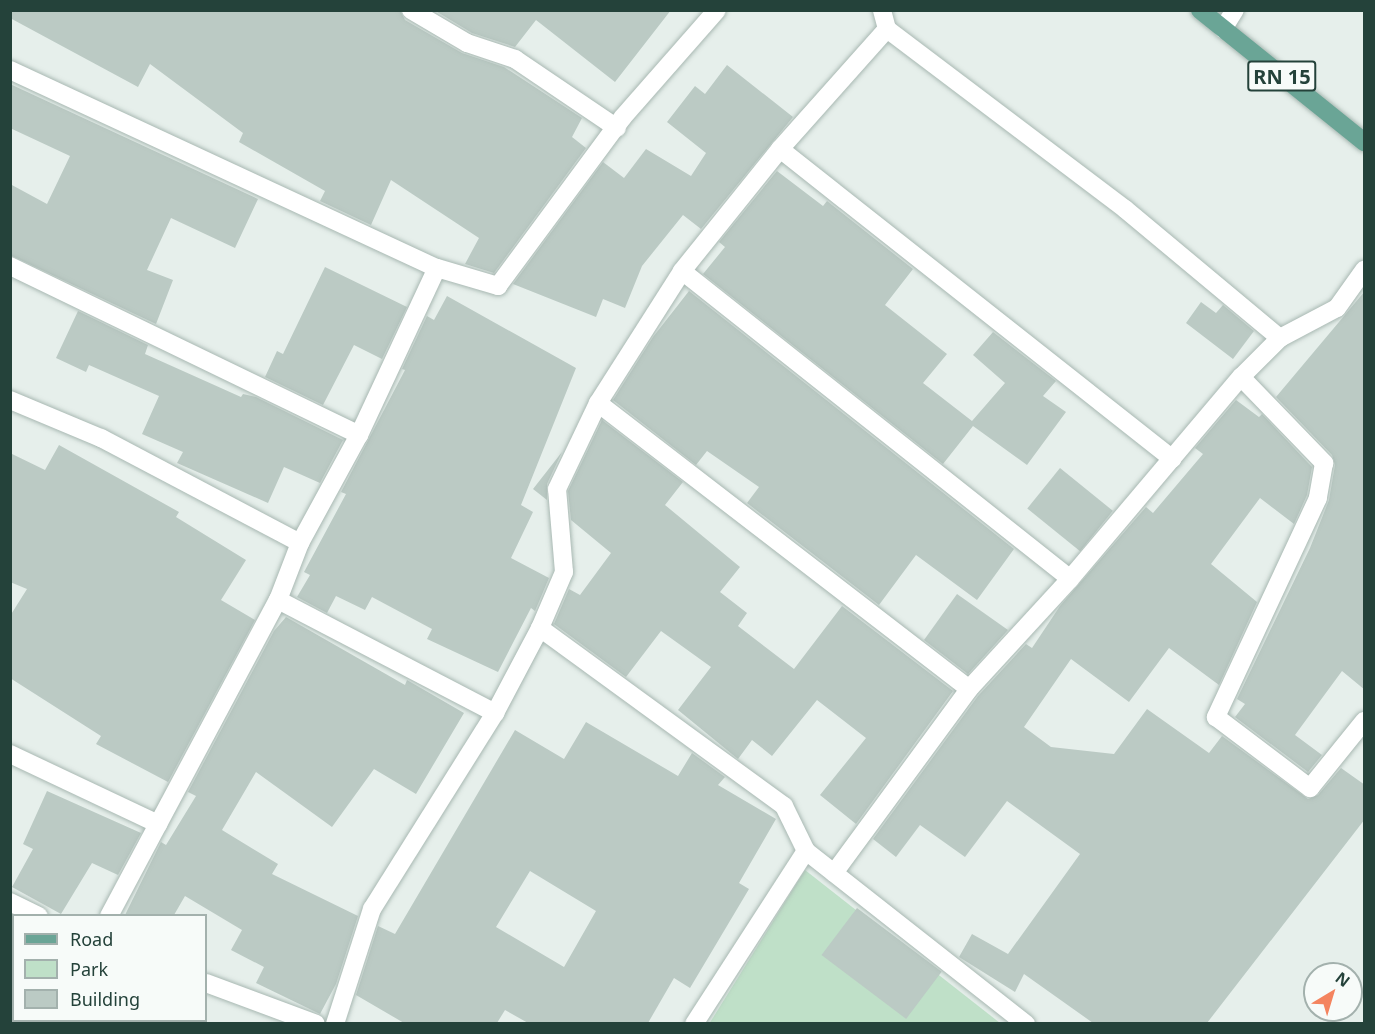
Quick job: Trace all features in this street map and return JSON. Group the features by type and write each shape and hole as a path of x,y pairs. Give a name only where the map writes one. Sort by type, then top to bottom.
{"main road":[{"name":"RN 15","path":"1200,10 1365,142"}],"street":[{"path":"411,10 467,43 515,59 616,128"},
{"path":"10,70 438,268 498,286 616,128 717,10"},
{"path":"882,10 887,29 1125,209 1280,338"},
{"path":"1223,29 1235,10"},
{"path":"335,1023 372,909 495,713 540,628 564,572 557,489 598,403 682,271 780,149 887,29"},
{"path":"780,149 1172,459"},
{"path":"10,266 359,435"},
{"path":"110,914 278,600 300,543 359,435 438,268"},
{"path":"834,873 969,688 1070,579 1241,377 1280,338 1337,308 1365,270"},
{"path":"682,271 1070,579"},
{"path":"1241,377 1324,463 1318,498 1216,717 1310,788 1365,721"},
{"path":"10,400 101,438 300,543"},
{"path":"598,403 969,688"},
{"path":"278,600 495,713"},
{"path":"540,628 784,806 806,851 1026,1023"},
{"path":"10,754 158,825"},
{"path":"694,1023 806,851"},
{"path":"10,902 37,914"},
{"path":"207,983 316,1023"}],"green space":[{"path":"805,870 1000,1023 709,1024"}],"building":[{"path":"10,10 400,10 405,20 462,53 504,67 582,118 572,137 586,148 494,273 465,264 479,238 391,180 371,225 320,201 325,191 239,142 243,133 150,64 138,87 10,18"},
{"path":"434,10 671,10 615,82 536,20 515,47 472,33"},
{"path":"727,65 793,117 701,229 683,215 642,266 625,308 603,299 596,317 513,284 603,162 624,178 646,149 691,176 706,153 667,122 695,86 705,94"},
{"path":"10,84 258,199 235,248 171,218 147,270 173,280 156,324 10,255 10,184 47,204 70,156 10,128"},
{"path":"777,171 823,206 827,201 913,269 885,305 947,354 923,383 972,421 1005,383 973,355 993,332 1056,381 1043,396 1066,412 1027,465 973,426 943,464 703,274 725,247 719,242"},
{"path":"325,267 407,307 382,359 354,345 323,405 265,377 277,351 283,354"},
{"path":"689,291 1014,549 977,600 916,555 879,605 747,503 759,487 707,451 696,465 613,400 653,337"},
{"path":"1365,291 1365,690 1342,671 1295,735 1322,755 1308,772 1235,717 1245,704 1237,699 1310,548 1329,500 1335,465 1332,455 1276,397"},
{"path":"447,296 576,368 521,505 533,512 511,558 549,578 535,611 531,608 498,672 427,639 432,629 372,597 365,610 336,596 327,613 297,597 310,575 304,572 346,494 341,492 405,370 402,369 427,316 434,320"},
{"path":"1201,302 1216,313 1223,305 1254,331 1233,359 1186,323"},
{"path":"78,311 148,345 145,354 241,397 243,394 256,397 343,440 320,483 284,467 268,503 177,463 183,452 142,434 159,396 89,365 86,372 56,358"},
{"path":"1236,400 1259,417 1262,414 1312,467 1307,495 1294,524 1260,498 1211,564 1257,602 1219,685 1169,648 1129,702 1071,659 1024,727 1051,747 1114,754 1147,709 1209,753 1222,736 1308,799 1318,795 1341,768 1365,785 1365,819 1207,1023 1093,1023 1024,974 1015,992 959,957 972,934 1008,954 1080,854 1007,801 965,857 920,825 896,857 873,839 978,696 1026,644 1032,648 1060,606 1146,507 1153,513 1203,454 1195,448"},
{"path":"602,420 683,482 665,505 740,567 720,592 747,613 738,626 794,669 842,606 953,691 856,824 820,795 866,738 817,700 772,756 752,740 738,759 678,710 711,667 661,631 626,677 554,624 569,589 580,595 611,553 571,520 568,491"},
{"path":"59,445 179,512 176,517 246,560 221,600 255,620 168,782 96,744 101,736 10,678 10,616 27,589 10,582 10,453 45,470"},
{"path":"562,452 547,484 547,500 533,489"},
{"path":"1060,468 1113,511 1080,551 1027,508"},
{"path":"957,594 1008,630 968,674 924,640"},
{"path":"286,617 405,685 407,680 464,713 416,794 374,769 332,827 256,772 222,830 278,864 272,874 358,916 336,984 320,1014 256,983 264,967 231,950 242,930 185,896 175,914 125,914 161,842 166,845 196,796 188,792 274,631"},
{"path":"586,722 678,776 692,753 725,777 718,785 776,819 739,883 749,889 690,988 674,978 648,1023 528,1023 505,1010 497,1023 404,1023 356,995 378,926 395,934 515,730 564,759","holes":["530,871 596,911 564,967 496,927"]},
{"path":"47,791 141,833 118,875 92,863 61,914 12,887 33,849 23,844"},
{"path":"857,908 942,972 906,1019 821,955"}]}
